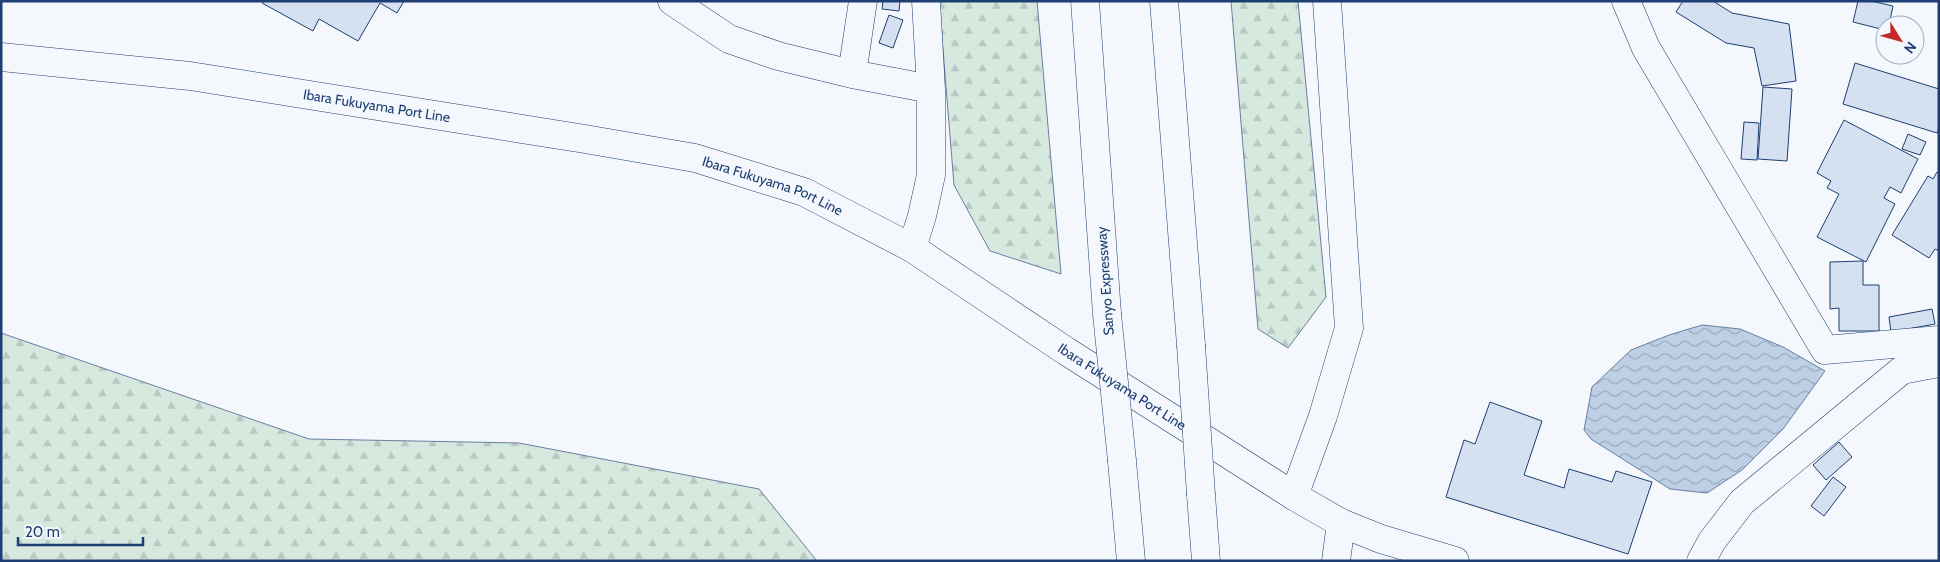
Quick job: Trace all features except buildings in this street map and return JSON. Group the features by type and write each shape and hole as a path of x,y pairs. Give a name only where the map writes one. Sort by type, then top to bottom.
{"main road":[{"path":"672,1 729,39 778,56 852,74 931,89"},
{"path":"852,74 863,1"},
{"path":"912,248 922,216 931,175 931,89 926,1"},
{"name":"Sanyo Expressway","path":"1085,1 1107,314 1131,561"},
{"path":"1164,1 1206,561"},
{"path":"1294,496 1323,416 1349,328 1328,1"},
{"path":"1626,1 1646,48 1825,350 1939,340"},
{"name":"Ibara Fukuyama Port Line","path":"1,57 190,76 695,158 804,192 912,248 1066,351 1294,496 1341,523 1381,539 1455,561"},
{"path":"1701,561 1712,541 1742,502 1757,489 1902,370 1939,363"},
{"path":"1336,561 1341,523"}],"green space":[{"path":"939,1 1037,1 1061,274 990,251 954,185"},
{"path":"1231,1 1298,1 1326,297 1288,348 1258,329"},
{"path":"1,333 309,439 519,443 759,489 817,561 1,561"}],"water":[{"path":"1702,325 1740,329 1783,347 1825,371 1783,429 1742,470 1707,493 1670,489 1591,439 1584,430 1592,387 1631,350 1669,335"}]}
